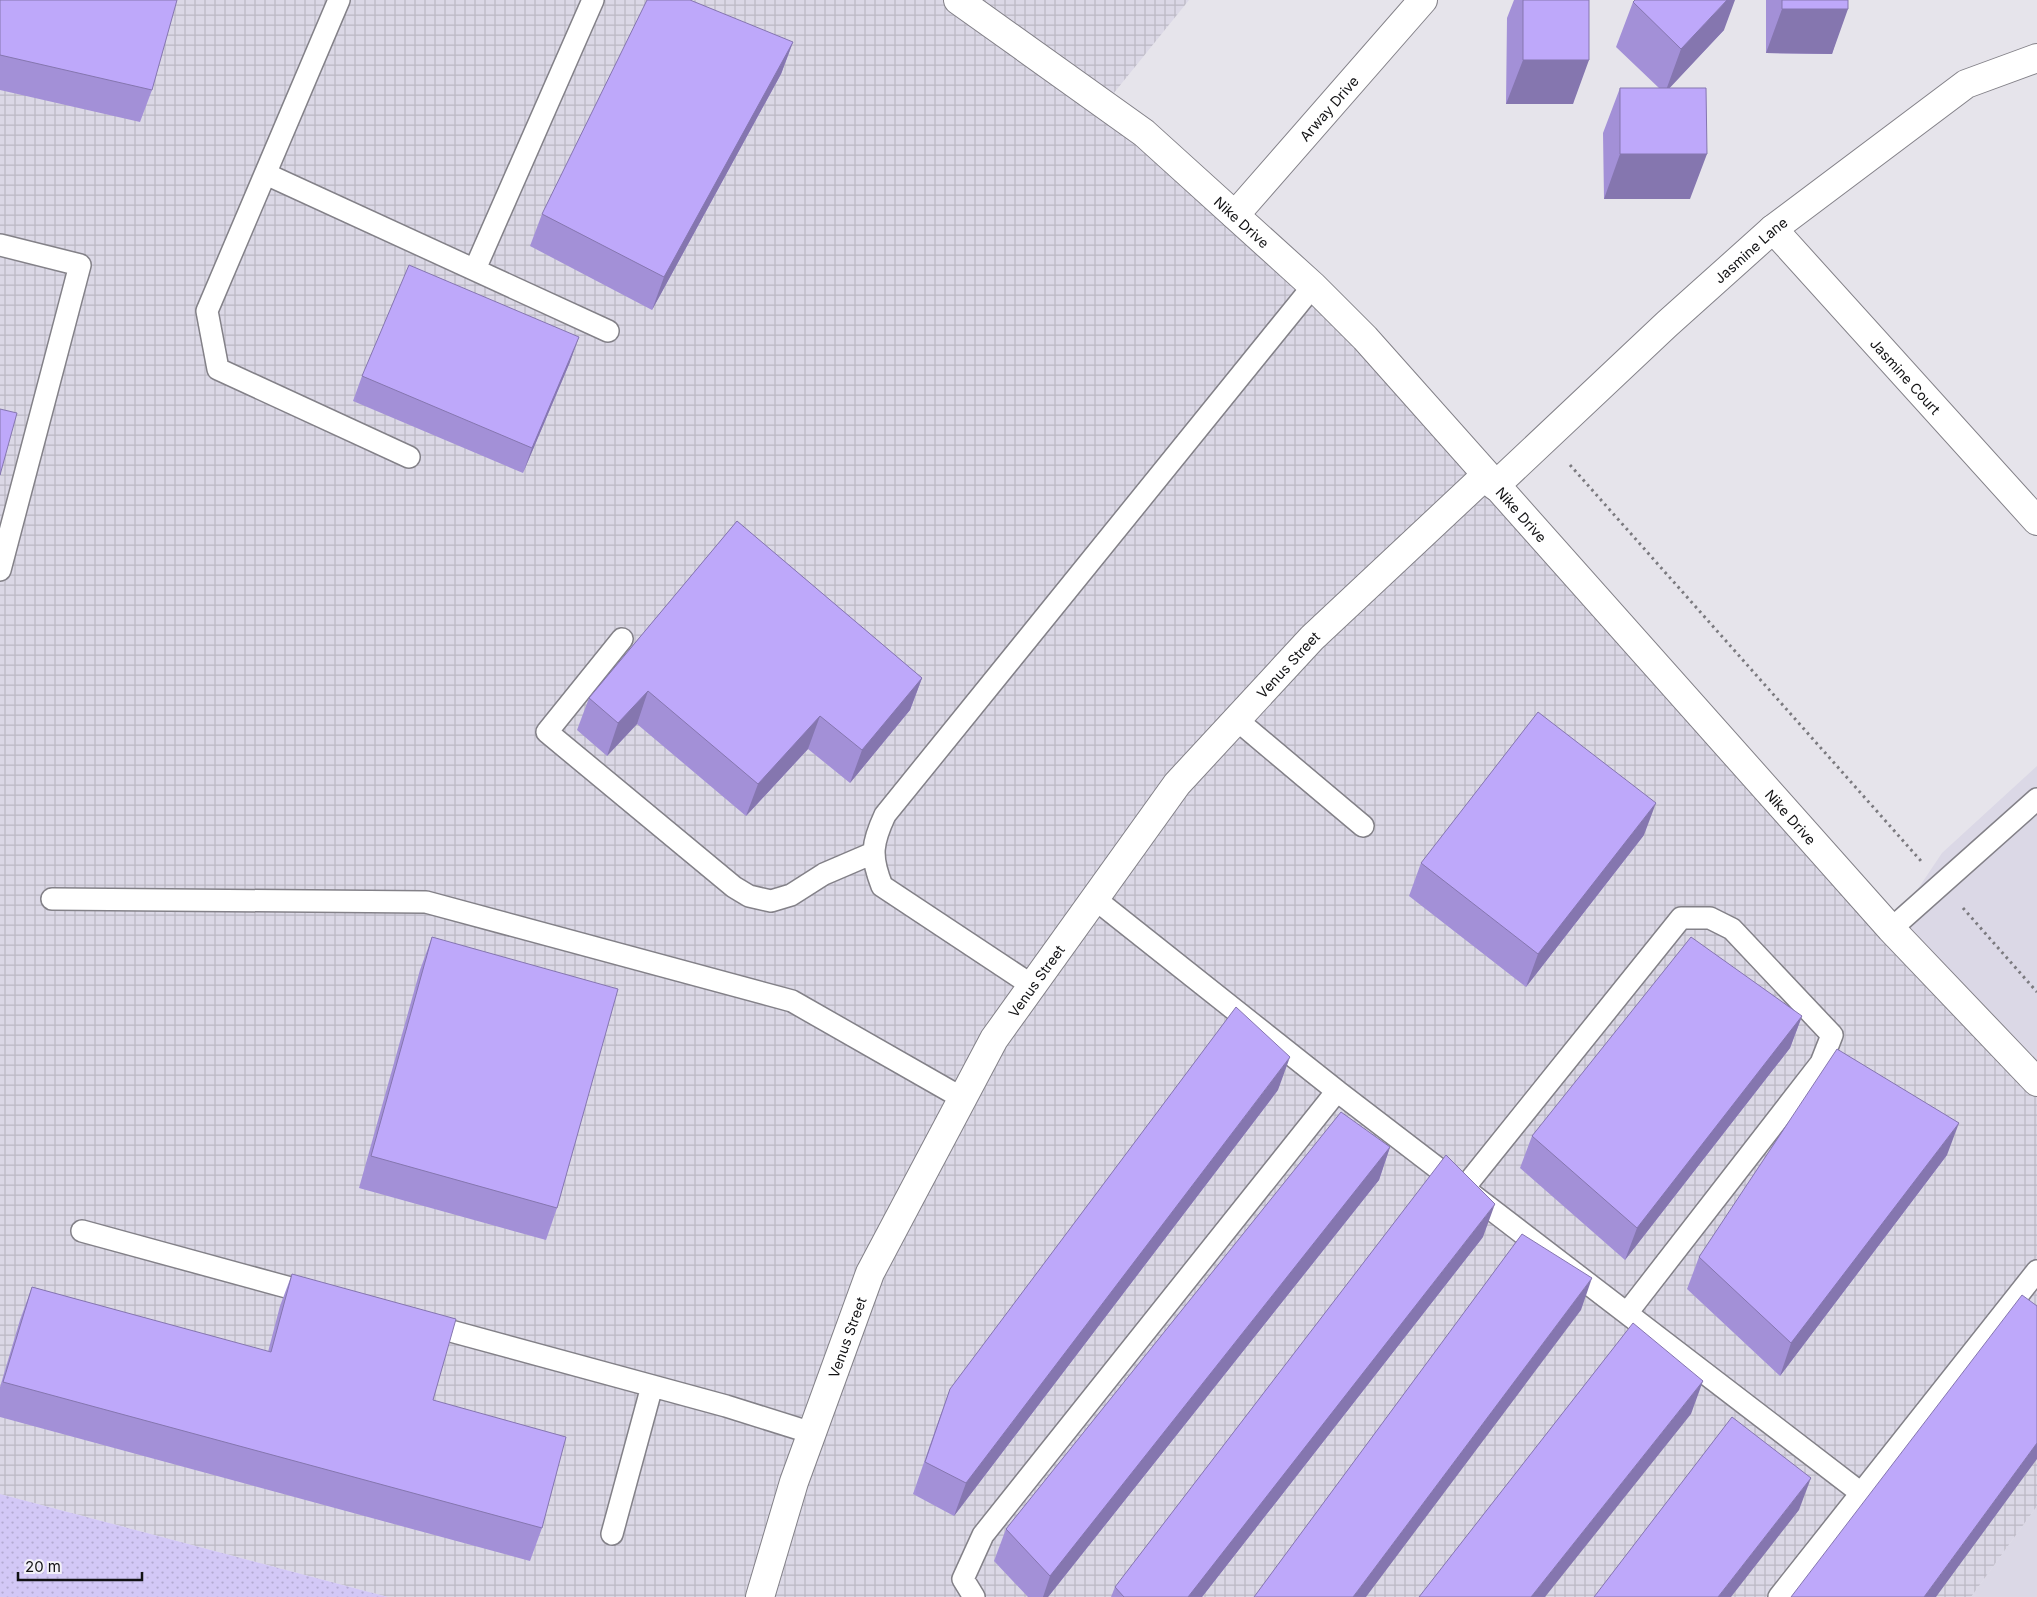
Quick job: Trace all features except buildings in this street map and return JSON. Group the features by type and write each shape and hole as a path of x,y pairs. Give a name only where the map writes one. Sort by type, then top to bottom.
{"street":[{"name":"Nike Drive","path":"958,0 1144,133 1313,286 1365,338 1891,929 2037,1082"},
{"name":"Arway Drive","path":"1235,215 1423,0"},
{"name":"Jasmine Lane","path":"1491,481 1546,439 1667,324 1773,229 1966,84 2037,58"},
{"name":"Jasmine Court","path":"1773,229 2037,521"},
{"name":"Venus Street","path":"760,1597 794,1482 870,1273 994,1039 1178,784 1312,638 1491,481"}],"lane":[{"path":"339,0 207,310 218,368 409,457"},
{"path":"475,270 593,0"},
{"path":"266,174 608,331"},
{"path":"0,245 80,265 0,570"},
{"path":"1033,986 882,886 875,868 873,853 876,833 885,814 1313,286"},
{"path":"622,639 547,732 734,887 749,896 771,901 791,895 824,874 873,853"},
{"path":"1237,720 1363,826"},
{"path":"1891,929 2037,800"},
{"path":"52,899 426,902 792,1001 962,1098"},
{"path":"1095,899 1337,1091 1861,1493"},
{"path":"1464,1188 1680,918 1710,918 1732,929 1832,1035 1821,1063 1627,1313"},
{"path":"974,1597 963,1579 983,1535 1337,1091"},
{"path":"82,1231 338,1301"},
{"path":"1779,1597 2037,1271"},
{"path":"405,1319 652,1386 812,1432"},
{"path":"612,1534 652,1386"}],"path":[{"path":"1546,439 2037,992"}],"shaded area":[{"path":"0,0 1189,0 1105,104 1313,286 2037,1082 2037,1506 1971,1597 388,1597 0,1494"},
{"path":"2037,766 2037,1082 1891,929 1942,853"},
{"path":"0,1494 388,1597 0,1597"},
{"path":"2037,1506 2037,1597 1971,1597"}]}
